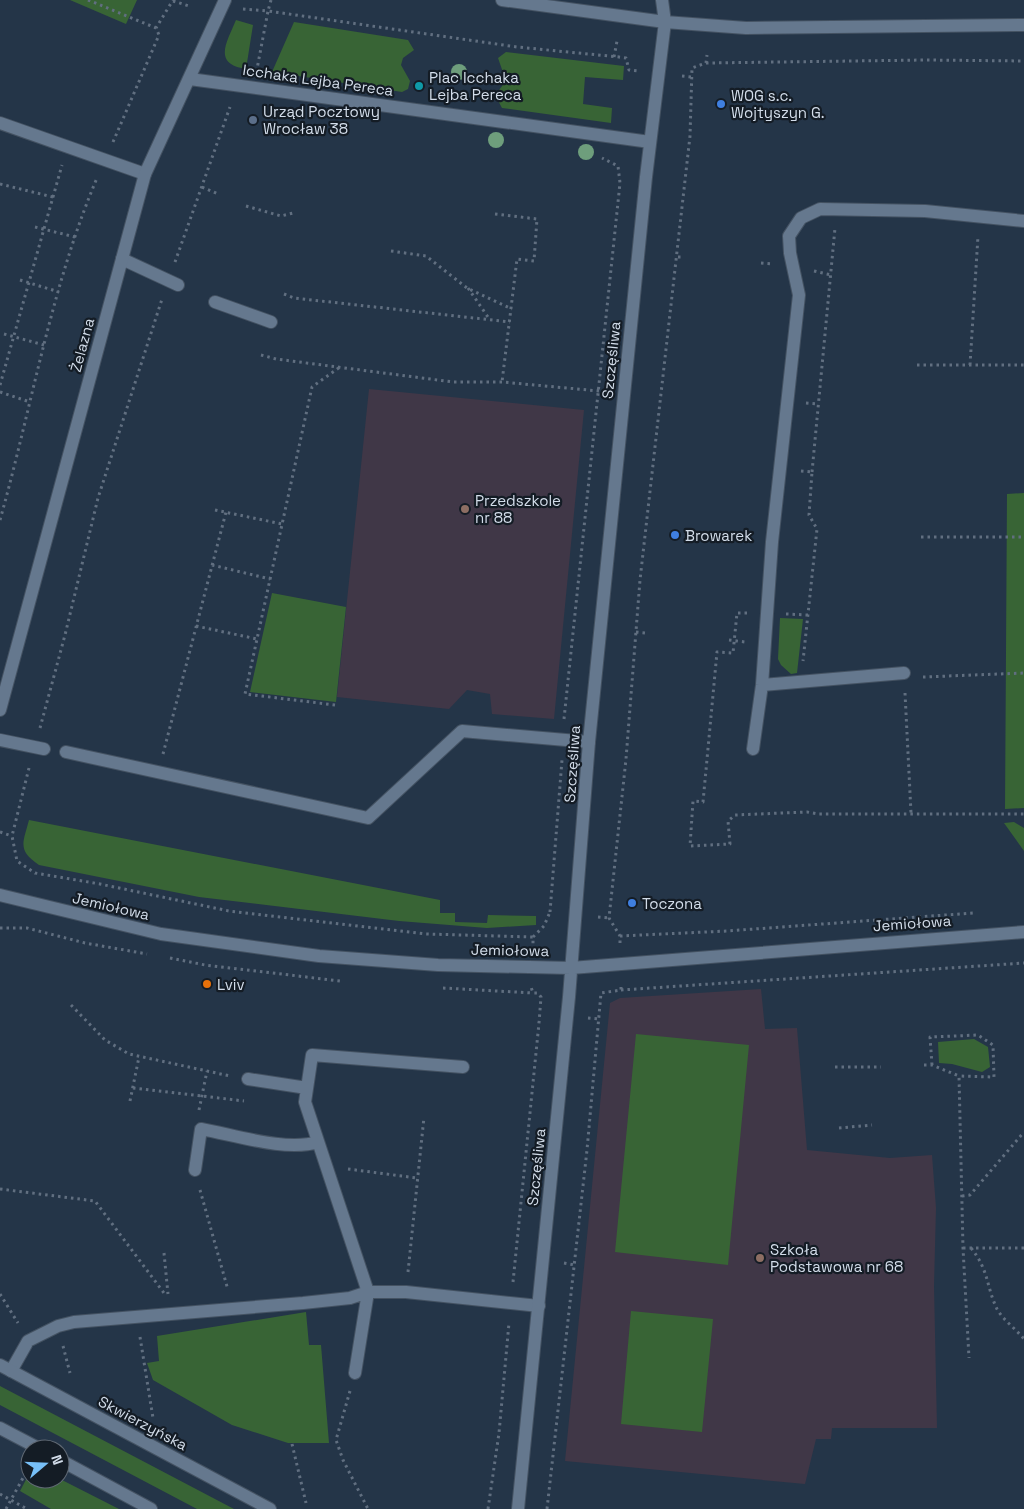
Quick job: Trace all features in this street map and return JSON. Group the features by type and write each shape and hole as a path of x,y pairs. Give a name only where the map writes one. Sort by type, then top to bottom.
{"street":[{"name":"Żelazna","path":"0,710 145,174 225,0"},
{"path":"502,0 665,22 746,28 1024,25"},
{"path":"662,0 665,22"},
{"name":"Szczęśliwa","path":"518,1509 571,968 589,742 650,142 665,22"},
{"name":"Icchaka Lejba Pereca","path":"190,79 650,142"},
{"path":"0,123 145,174"},
{"path":"753,748 762,685 772,542 799,295 788,236 801,218 820,209 925,211 1024,221"},
{"path":"122,259 173,283"},
{"path":"215,302 271,322"},
{"path":"762,685 910,675"},
{"path":"66,752 368,818 462,730 589,742"},
{"path":"0,740 39,748"},
{"name":"Jemiołowa","path":"0,895 161,934 319,956 438,965 571,968 1024,932"},
{"path":"355,1373 368,1292 305,1102 312,1055 463,1067"},
{"path":"248,1079 306,1088"},
{"path":"195,1170 201,1129 287,1144 308,1145 318,1142"},
{"path":"6,1368 28,1341 58,1326 74,1322 350,1298 368,1292 406,1292 539,1306"},
{"name":"Skwierzyńska","path":"6,1368 270,1509"},
{"path":"0,1428 21,1439"},
{"path":"70,1465 152,1509"}],"path":[{"path":"88,0 156,28 159,35 113,143"},
{"path":"256,76 271,0"},
{"path":"156,28 173,1 189,6"},
{"path":"239,8 517,46 626,58 630,70 638,71"},
{"path":"614,57 617,41"},
{"path":"706,63 707,55"},
{"path":"620,943 620,936 609,918 626,758 636,632 690,136 692,68 706,63 916,60 1024,61"},
{"path":"682,76 692,77"},
{"path":"226,117 202,187 173,283 98,498 39,748 12,836 17,861 35,874 100,884 229,911 426,934 533,937"},
{"path":"0,385 64,157"},
{"path":"533,948 533,937 544,926 550,912 562,739 620,184 618,166 614,162"},
{"path":"0,520 59,292 75,237 100,170"},
{"path":"0,184 53,197"},
{"path":"202,187 218,194"},
{"path":"246,206 282,216 293,213"},
{"path":"803,666 817,529 809,515 812,472 837,209"},
{"path":"495,214 537,219 534,261 517,259 502,382"},
{"path":"970,365 979,217"},
{"path":"35,227 75,237"},
{"path":"391,251 426,256 468,288 512,310"},
{"path":"678,257 683,257"},
{"path":"20,280 59,292"},
{"path":"468,288 491,320"},
{"path":"284,294 294,298 510,322"},
{"path":"4,334 44,345"},
{"path":"261,355 452,382 502,382 598,391"},
{"path":"917,365 1024,364"},
{"path":"335,705 245,694 312,386 340,367"},
{"path":"0,392 30,402"},
{"path":"780,470 812,472"},
{"path":"215,510 282,524"},
{"path":"158,771 226,512"},
{"path":"921,536 1024,536"},
{"path":"212,565 270,579"},
{"path":"196,626 257,639"},
{"path":"636,632 646,633"},
{"path":"735,640 733,653 717,652 703,802 693,801 690,846 730,844 728,821 735,815 807,812 818,814 1024,814"},
{"path":"911,813 910,675 1024,673"},
{"path":"0,832 12,836"},
{"path":"550,912 556,912"},
{"path":"620,936 737,930 977,913"},
{"path":"598,918 609,918"},
{"path":"0,928 27,928"},
{"path":"547,1509 575,1265 601,994 621,990 1024,963"},
{"path":"621,984 621,990"},
{"path":"488,1509 499,1433 540,1012 541,997 538,994 532,993 532,987"},
{"path":"71,1005 105,1040 129,1054 248,1079"},
{"path":"540,1012 546,1013"},
{"path":"588,1018 599,1019"},
{"path":"924,1065 932,1065 959,1076 994,1077 993,1044 978,1034 930,1038 932,1065"},
{"path":"130,1101 139,1057"},
{"path":"835,1068 881,1068"},
{"path":"201,1129 198,1119 207,1071"},
{"path":"959,1076 969,1358"},
{"path":"133,1088 252,1102"},
{"path":"406,1292 424,1116"},
{"path":"839,1128 872,1125"},
{"path":"962,1196 970,1195 1024,1132"},
{"path":"350,1169 417,1178"},
{"path":"195,1170 208,1226 234,1309"},
{"path":"0,1189 96,1201 168,1298 164,1253"},
{"path":"964,1248 1024,1248"},
{"path":"971,1248 987,1272 992,1298 999,1312 1024,1339"},
{"path":"515,1258 522,1258"},
{"path":"564,1264 575,1265"},
{"path":"0,1294 28,1341"},
{"path":"136,1317 153,1418"},
{"path":"58,1326 70,1373"},
{"path":"355,1373 336,1440 343,1460 368,1509"},
{"path":"292,1444 306,1503"},
{"path":"6,1509 20,1484"},
{"path":"0,1494 27,1509"}],"shaded area":[{"name":"Przedszkole nr 88","path":"369,389 584,410 554,719 492,714 490,694 467,690 449,709 337,697"},
{"name":"Szkoła Podstawowa nr 68","path":"761,989 765,1029 797,1028 807,1150 890,1158 932,1155 936,1208 934,1286 937,1428 832,1428 831,1439 816,1439 805,1484 565,1461 610,1003 620,998"}],"green space":[{"path":"70,0 137,0 126,24"},
{"path":"236,20 253,25 246,69 235,66 226,57 226,44"},
{"path":"294,22 408,40 414,50 403,58 401,65 410,81 408,89 402,92 272,72"},
{"path":"506,52 624,66 623,80 585,77 583,104 612,108 611,123 502,108 495,95 506,81 498,58"},
{"path":"1024,493 1024,808 1005,809 1007,494"},
{"path":"272,593 346,607 336,702 250,692"},
{"path":"780,618 803,619 797,673 791,674 781,665 778,659"},
{"path":"29,820 440,900 440,913 455,913 455,922 487,923 488,915 536,916 536,925 487,928 399,921 199,897 39,865 27,855 23,846"},
{"path":"1014,822 1024,828 1024,851 1004,823"},
{"path":"636,1034 749,1045 728,1265 615,1252"},
{"path":"974,1039 988,1047 990,1067 982,1072 952,1064 939,1063 938,1042"},
{"path":"631,1311 713,1319 702,1432 621,1424"},
{"path":"306,1312 309,1345 321,1345 329,1443 288,1443 232,1425 153,1380 147,1363 159,1361 157,1336"},
{"path":"0,1386 234,1509 197,1509 70,1442 70,1439 64,1439 0,1405"},
{"path":"70,1484 119,1509 51,1509 20,1491 21,1489 70,1489"}],"place":[{"name":"Plac Icchaka Lejba Pereca","path":"419,86"},
{"name":"WOG s.c. Wojtyszyn G.","path":"721,104"},
{"name":"Urząd Pocztowy Wrocław 38","path":"253,120"},
{"name":"Przedszkole nr 88","path":"465,509"},
{"name":"Browarek","path":"675,535"},
{"name":"Toczona","path":"632,903"},
{"name":"Lviv","path":"207,984"},
{"name":"Szkoła Podstawowa nr 68","path":"760,1258"}]}
